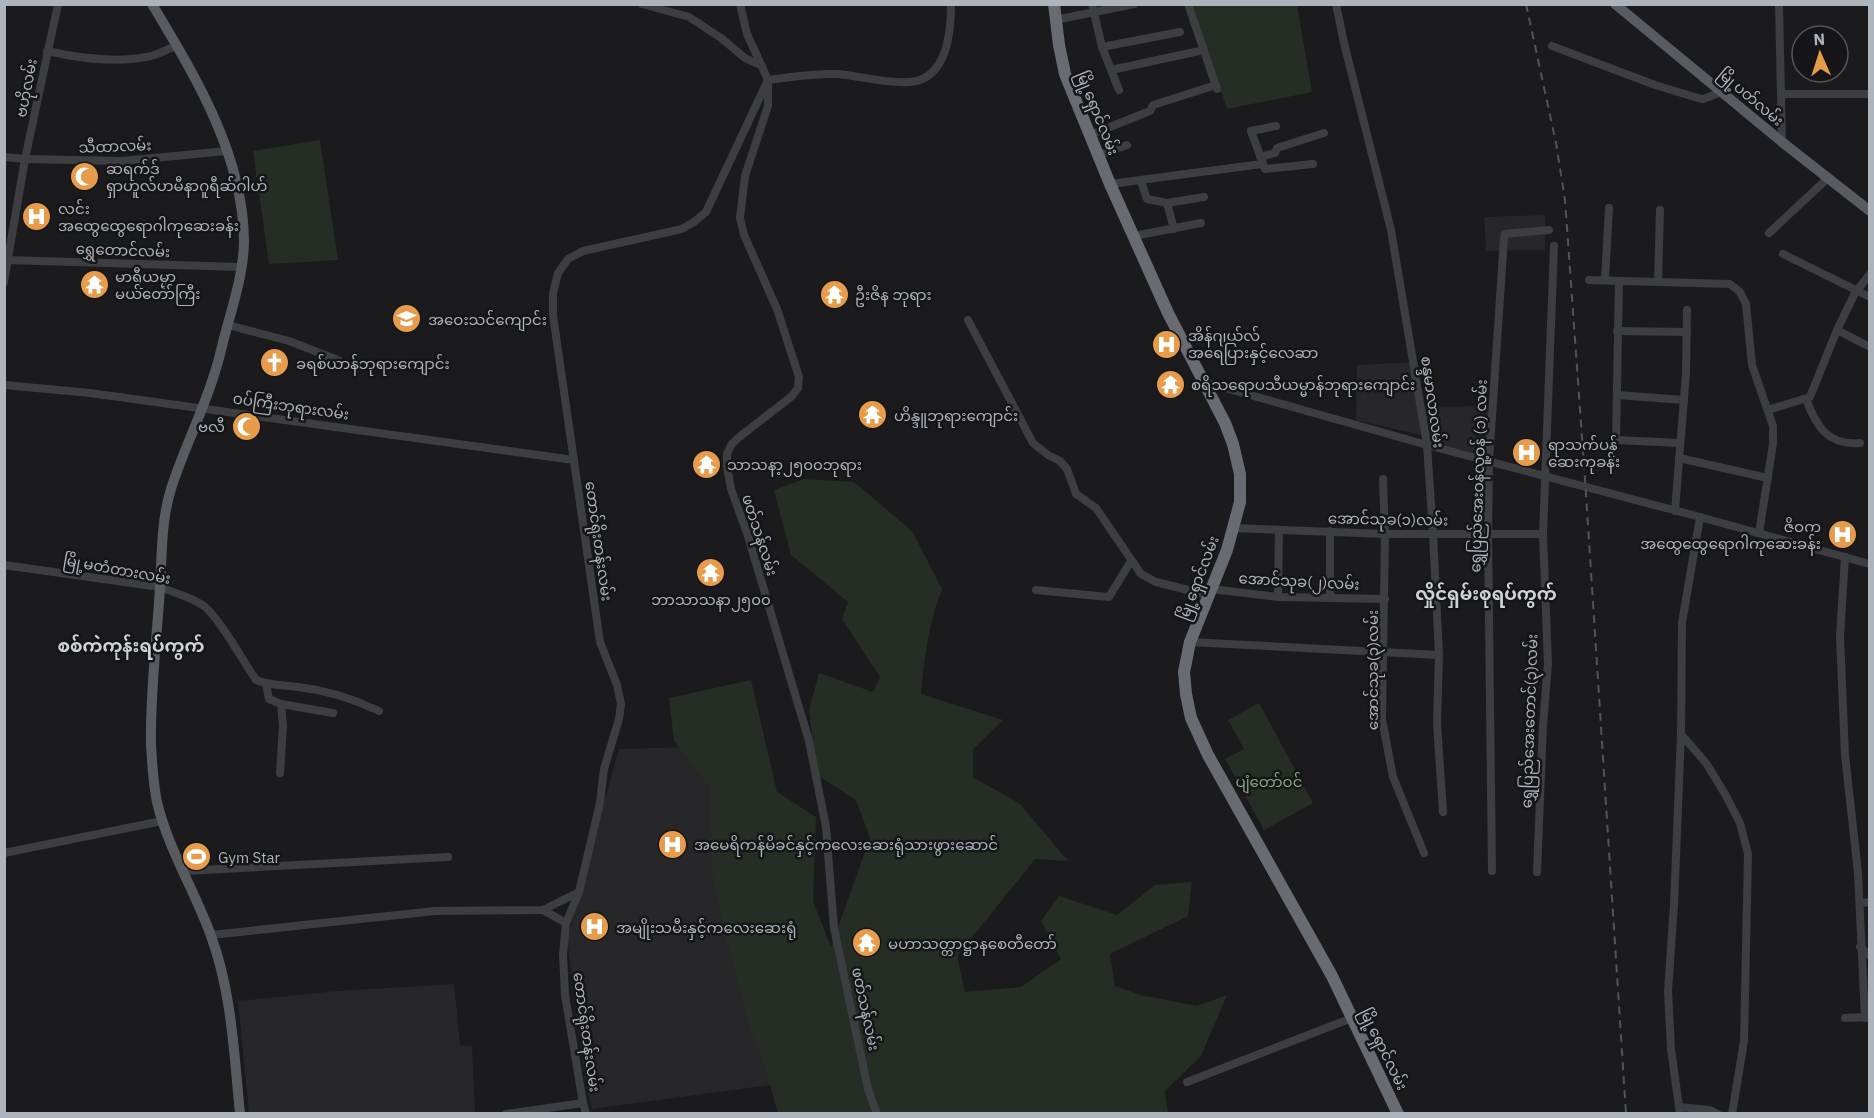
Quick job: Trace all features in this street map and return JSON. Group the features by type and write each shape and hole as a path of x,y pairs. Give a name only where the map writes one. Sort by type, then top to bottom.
{"highway":[{"name":"မြို့ရှောင်လမ်း","path":"1054,4 1065,74 1110,184 1168,313 1225,423 1240,474 1240,501 1222,566 1190,642 1184,682 1191,718 1208,755 1332,976 1398,1113"}],"main road":[{"path":"152,4 216,123 239,187 242,213 244,242 240,281 215,373 171,490 163,527 151,707 152,772 157,800 162,820 211,936 219,962 236,1054 240,1113"},
{"name":"မြို့ပတ်လမ်း","path":"1615,4 1869,211"}],"street":[{"name":"ဗဟိုလမ်း","path":"4,282 25,159 58,4"},
{"path":"642,4 689,17 722,38 745,58 762,66"},
{"name":"ဖတ်သန်လမ်း","path":"740,4 747,34 768,80 768,106 745,176 740,218 744,236 777,309 799,377 798,388 792,396 731,445 727,454 727,466 731,489 747,533 810,741 826,827 834,928 868,1089 876,1113"},
{"path":"768,80 821,74 914,82 929,75 940,62 947,48 951,24 951,4"},
{"path":"1055,20 1093,8 1134,4"},
{"path":"1090,135 1150,111 1153,105 1216,87 1188,4"},
{"name":"စန္ဒမာလာလမ်း","path":"1336,4 1391,230 1426,445 1439,655 1437,723 1443,812"},
{"path":"1779,4 1782,142"},
{"path":"1093,8 1102,47 1119,90"},
{"path":"1102,47 1180,32"},
{"path":"47,51 81,57 120,59 147,57 176,45"},
{"path":"1552,46 1655,85 1698,98 1703,99 1722,92"},
{"path":"1111,70 1204,50"},
{"name":"တောင်ရိုးတန်းလမ်း","path":"586,1113 565,994 563,954 566,923 579,892 600,803 604,769 619,719 621,704 617,685 600,642 553,315 553,292 558,273 568,259 583,251 682,229 706,212 768,80"},
{"path":"1781,94 1869,94"},
{"path":"1276,126 1251,131 1266,170 1313,164"},
{"path":"1110,184 1141,181 1261,160 1275,153 1277,148 1324,133"},
{"path":"1099,155 1127,145"},
{"name":"သီထာလမ်း","path":"4,157 122,162 227,151"},
{"path":"1769,233 1828,178"},
{"path":"1141,181 1147,199 1167,203 1204,197"},
{"path":"1167,203 1174,229"},
{"path":"1605,280 1609,208"},
{"path":"1658,281 1660,210"},
{"path":"1134,236 1201,223"},
{"name":"ရွှေပြည်အေးဝန်လူ့ဝန် (၁) လမ်း","path":"1492,872 1489,461 1504,238 1505,234 1549,230"},
{"name":"ရွှေပြည်အေးတောင်(၃)လမ်း","path":"1538,872 1543,726 1548,664 1543,534 1554,246"},
{"path":"1783,254 1869,297"},
{"name":"ရွှေတောင်လမ်း","path":"6,260 241,267"},
{"path":"1768,410 1810,397 1837,330 1857,290 1869,274"},
{"path":"1589,280 1730,284 1740,292 1746,304 1752,365 1773,426 1773,444 1759,533"},
{"path":"1619,281 1617,440 1680,442"},
{"path":"1675,511 1684,400 1687,310"},
{"name":"အောင်သုခ(၂)လမ်း","path":"968,320 1033,443 1060,461 1067,469 1076,494 1096,508 1141,574 1156,582 1210,592 1278,597 1385,599"},
{"path":"228,325 289,341 338,360"},
{"path":"1837,330 1868,346"},
{"path":"1617,331 1687,332"},
{"path":"1204,382 1426,445 1869,564"},
{"name":"ဝပ်ကြီးဘုရားလမ်း","path":"4,385 90,393 574,459"},
{"path":"1617,395 1684,400"},
{"path":"1806,399 1811,412 1826,435 1850,444 1860,443"},
{"path":"1679,458 1768,478"},
{"name":"အောင်သုခ(၃)လမ်း","path":"1383,479 1385,599 1382,719 1393,777 1424,853"},
{"path":"1700,517 1682,623 1681,734 1668,991 1671,1049 1679,1110 1710,1110 1718,1113"},
{"name":"အောင်သုခ(၁)လမ်း","path":"1233,528 1385,534 1543,534"},
{"path":"1278,597 1280,530"},
{"path":"1330,531 1330,597"},
{"path":"1845,557 1840,636 1845,754 1858,873 1860,947 1867,1018 1845,1018"},
{"path":"1036,590 1109,597 1131,561"},
{"name":"မြို့မတံတားလမ်း","path":"4,566 160,587 195,600 206,608 220,625 256,680 266,684"},
{"path":"1190,642 1439,655"},
{"path":"333,713 281,704 269,699 266,684 316,690 364,704 379,711"},
{"path":"280,773 283,726 281,704"},
{"path":"1681,734 1706,764 1725,794 1740,823 1748,854 1744,1041 1732,1113"},
{"path":"4,853 162,820"},
{"path":"184,871 448,857"},
{"path":"211,936 435,911 543,910 579,892"},
{"path":"1860,903 1869,902"},
{"path":"543,910 566,923"},
{"path":"1860,947 1869,956"},
{"path":"1187,1082 1352,1018"},
{"path":"506,1113 583,1104"}],"shaded area":[{"path":"1545,215 1545,250 1486,251 1484,217"},
{"path":"1416,362 1421,435 1356,420 1357,365"},
{"path":"1491,406 1493,458 1427,442 1423,407"},
{"name":"အမေရိကန်မိခင်နှင့်ကလေးဆေးရုံသားဖွားဆောင်","path":"731,746 778,1113 770,1085 592,1109 585,1079 567,939 619,749"},
{"path":"454,984 460,1045 472,1046 475,1113 249,1113 238,1001 337,991"}],"green space":[{"path":"1192,5 1297,5 1312,92 1227,109"},
{"path":"320,140 338,260 269,264 253,151"},
{"path":"804,479 854,482 912,531 942,589 928,640 921,694 1003,720 973,749 973,777 1020,804 1068,861 1035,859 957,956 965,992 1021,987 1061,959 1041,921 1059,896 1117,915 1155,885 1192,882 1188,916 1110,954 1115,986 1141,995 1197,1006 1227,995 1201,1056 1165,1091 1168,1113 778,1113 767,1073 750,1029 712,873 710,788 674,741 669,698 751,680 777,792 816,817 813,901 831,947 870,838 856,800 817,775 809,710 819,673 873,692 880,677 842,619 848,602 791,555 774,490"},
{"name":"ပျံတော်ဝင်","path":"1259,703 1313,803 1264,830 1225,759 1244,749 1228,720"}],"railway":[{"path":"1526,4 1556,143 1565,200 1626,1114"}],"place":[{"name":"ဆရက်ဒ် ရှာဟူလ်ဟမီနာဂူရီဆ်ဂါဟ်","path":"85,177"},
{"name":"လင်း အထွေထွေရောဂါကုဆေးခန်း","path":"37,217"},
{"name":"မာရီယမ္မာ မယ်တော်ကြီး","path":"94,285"},
{"name":"ဦးဇိန ဘုရား","path":"834,294"},
{"name":"အဝေးသင်ကျောင်း","path":"407,319"},
{"name":"အိန်ဂျယ်လ် အရေပြားနှင့်လေဆာ","path":"1167,344"},
{"name":"ခရစ်ယာန်ဘုရားကျောင်း","path":"275,363"},
{"name":"စရိသရောပသီယမ္မာန်ဘုရားကျောင်း","path":"1170,384"},
{"name":"ဟိန္ဒူဘုရားကျောင်း","path":"873,415"},
{"name":"ဗလီ","path":"246,426"},
{"name":"ရာသက်ပန် ဆေးကုခန်း","path":"1527,453"},
{"name":"သာသနာ့၂၅၀၀ဘုရား","path":"706,464"},
{"name":"ဇိဝက အထွေထွေရောဂါကုဆေးခန်း","path":"1842,535"},
{"name":"ဘာသာသနာ၂၅၀၀","path":"711,572"},
{"name":"အမေရိကန်မိခင်နှင့်ကလေးဆေးရုံသားဖွားဆောင်","path":"673,844"},
{"name":"Gym Star","path":"197,857"},
{"name":"အမျိုးသမီးနှင့်ကလေးဆေးရုံ","path":"595,927"},
{"name":"မဟာသတ္တာဋ္ဌာနစေတီတော်","path":"867,943"}],"district":[{"name":"လှိုင်ရှမ်းစုရပ်ကွက်","path":"1486,593"},
{"name":"စစ်ကဲကုန်းရပ်ကွက်","path":"131,645"}]}
